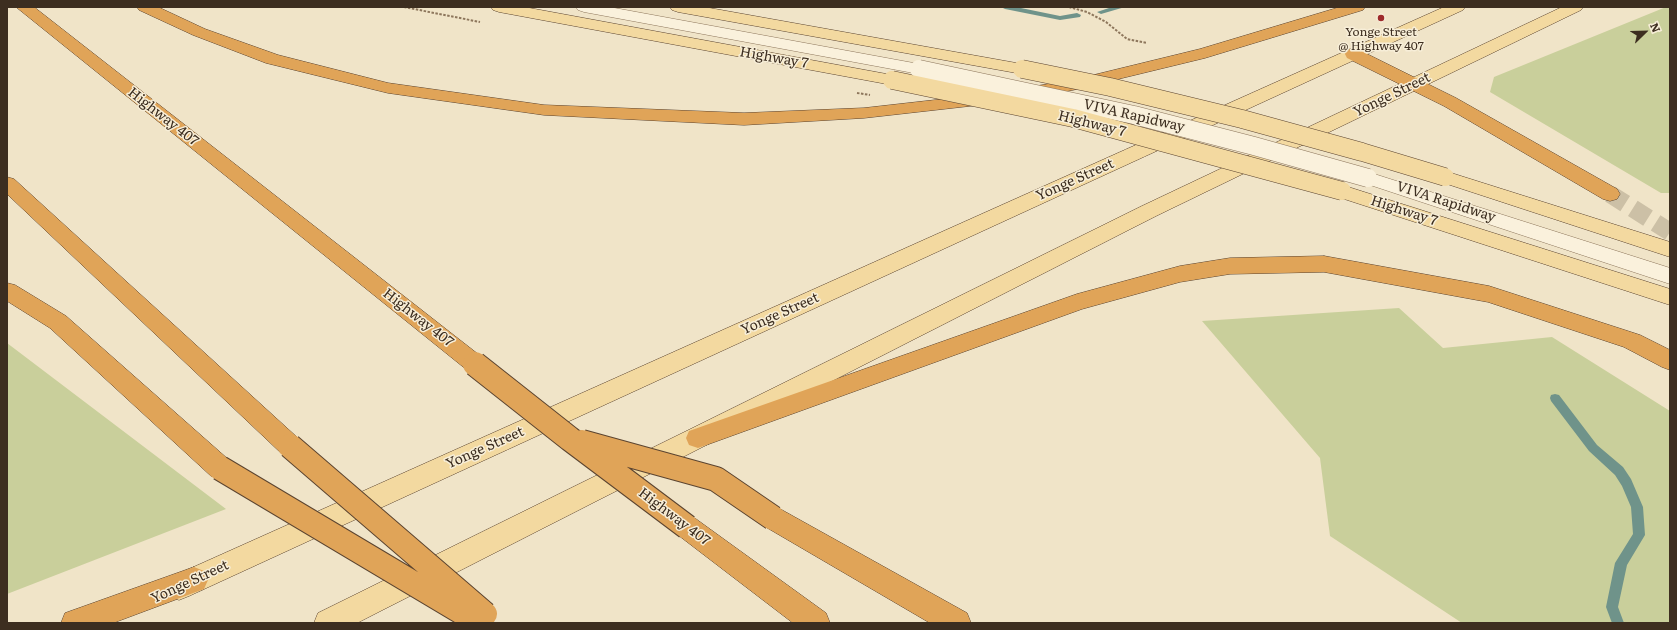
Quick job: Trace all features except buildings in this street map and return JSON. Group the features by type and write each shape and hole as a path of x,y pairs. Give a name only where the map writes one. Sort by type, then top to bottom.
{"highway":[{"name":"Highway 407","path":"24,7 570,439 816,623"},
{"path":"145,7 199,32 272,59 388,88 544,110 744,119 864,113 978,101 1073,85 1205,53 1357,7"},
{"path":"1353,54 1450,102 1610,194"},
{"path":"7,183 290,446 496,623"},
{"path":"698,438 1077,302 1180,274 1230,266 1324,264 1489,294 1632,341 1670,361"},
{"path":"7,291 58,322 220,468 480,623"},
{"path":"570,439 716,480 773,518 957,623"},
{"path":"75,623 194,580"}],"main road":[{"name":"Highway 7","path":"499,7 892,80 1073,118 1342,191 1670,297"},
{"path":"678,7 1022,69 1110,87 1242,119 1362,152 1445,177 1670,250"},
{"name":"Yonge Street","path":"104,623 194,580 1457,7"},
{"name":"Yonge Street","path":"328,623 1142,214 1575,7"}],"lane":[{"name":"VIVA Rapidway","path":"584,7 919,70 1134,115 1368,178 1670,276"}],"path":[{"path":"1069,7 1086,12 1106,22 1127,38 1151,43"}],"green space":[{"path":"1666,7 1670,7 1670,193 1661,193 1490,92 1494,77"},
{"path":"1399,308 1443,348 1552,337 1670,411 1670,623 1462,623 1330,536 1320,458 1202,321"},
{"path":"7,343 226,509 7,594"}],"waterway":[{"path":"1005,7 1060,18 1077,15"},
{"path":"1101,12 1121,7"},
{"path":"1555,398 1593,448 1619,471 1627,483 1637,507 1639,535 1621,563 1612,607 1618,623"}],"tunnel":[{"path":"1610,194 1670,232"}],"place":[{"name":"Yonge Street @ Highway 407","path":"1381,18"}]}
